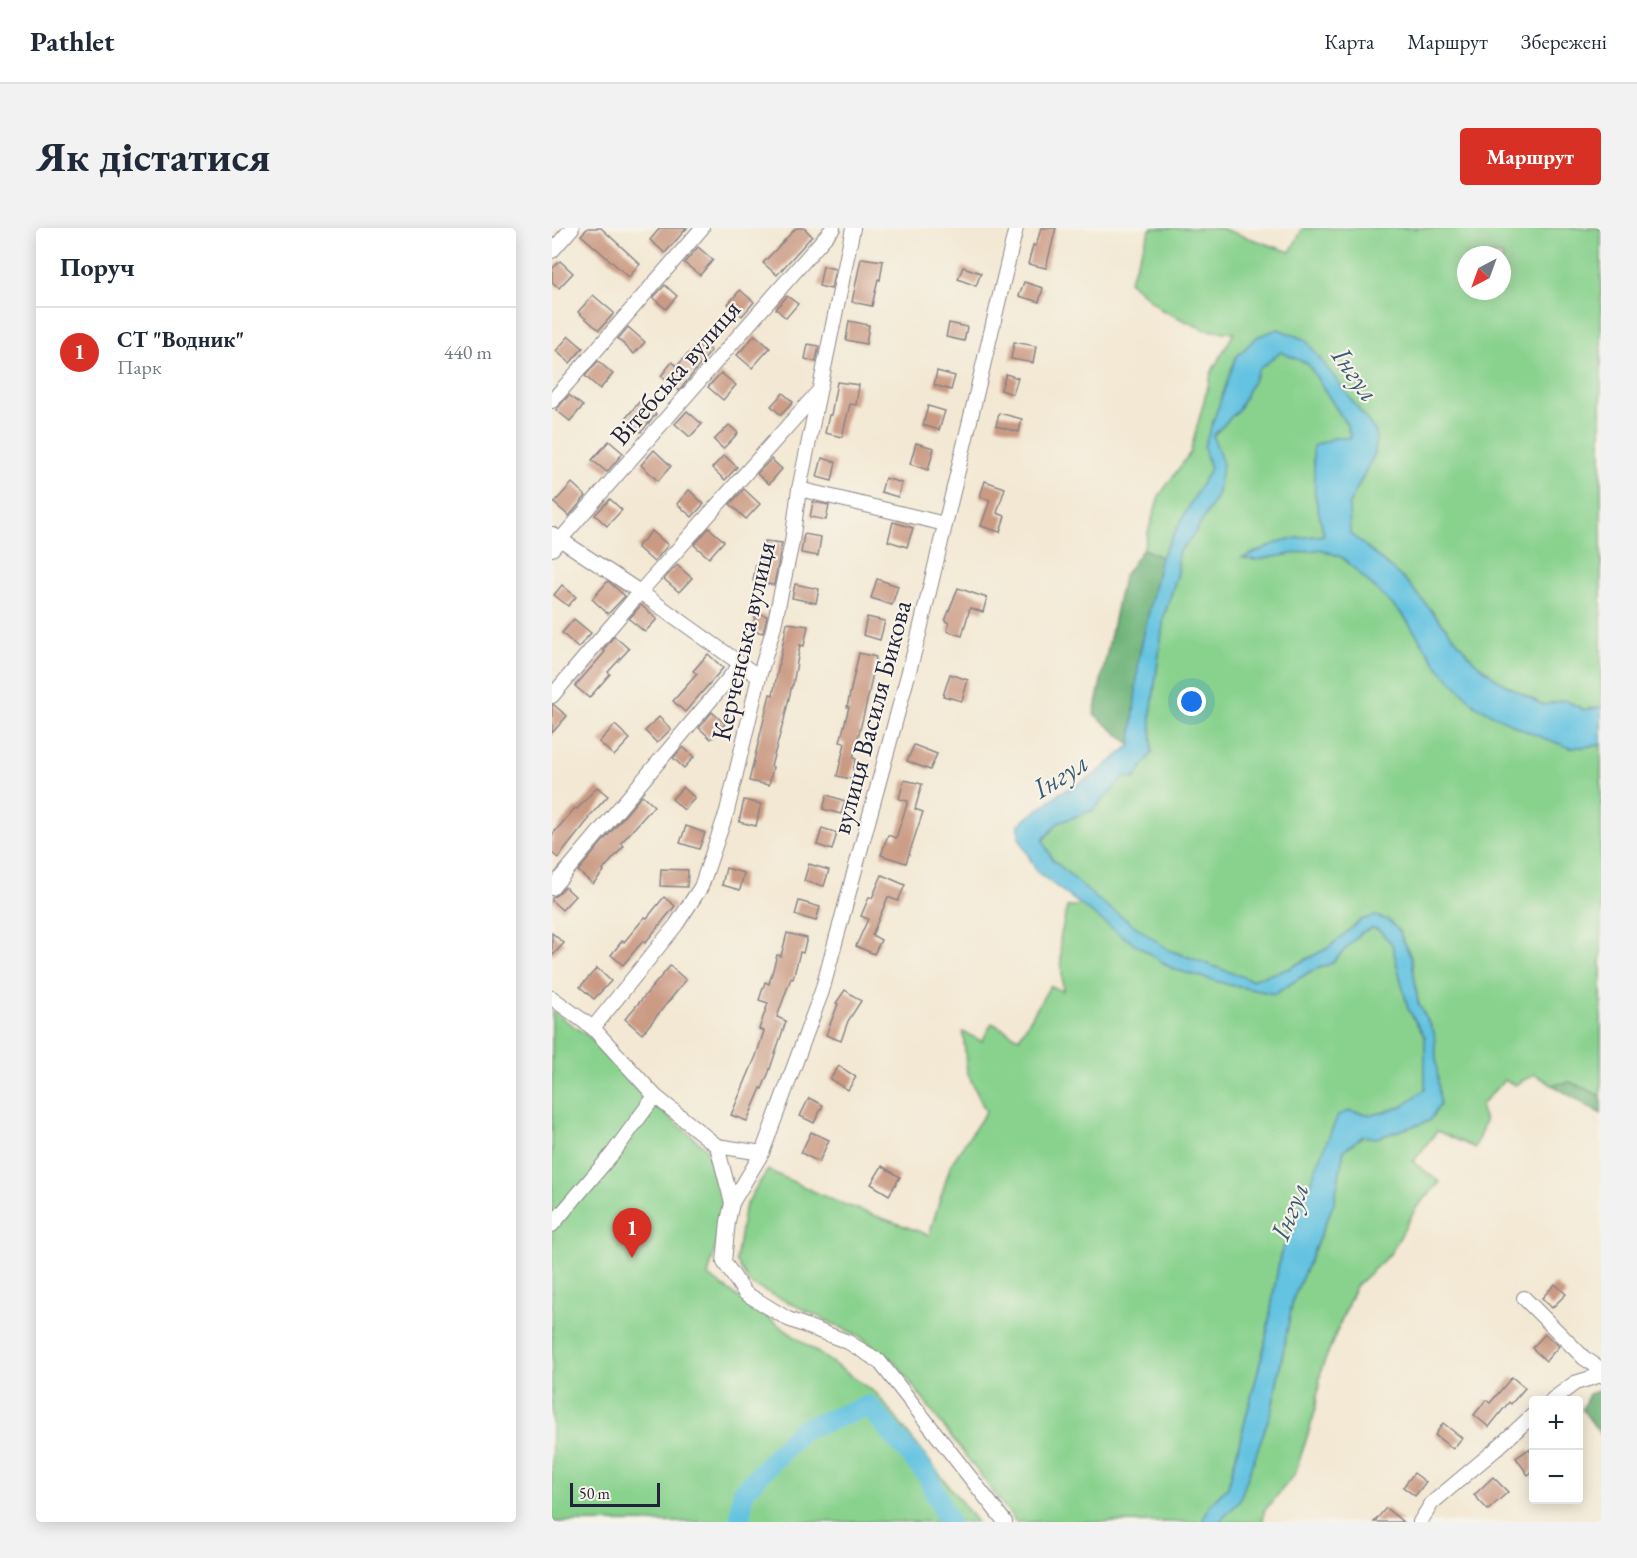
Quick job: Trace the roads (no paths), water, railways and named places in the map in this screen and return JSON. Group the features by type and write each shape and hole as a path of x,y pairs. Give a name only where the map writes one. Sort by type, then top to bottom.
{"street":[{"path":"552,251 572,228"},
{"path":"552,401 702,228"},
{"name":"Вітебська вулиця","path":"555,540 833,228"},
{"name":"Керченська вулиця","path":"593,1028 676,925 701,887 727,811 759,677 773,630 792,542 799,489 853,228"},
{"name":"вулиця Василя Бикова","path":"732,1203 762,1153 822,991 918,638 1016,228"},
{"path":"552,696 640,592 820,391"},
{"path":"799,489 945,524"},
{"path":"555,540 640,592 759,677"},
{"path":"552,888 741,664"},
{"path":"552,998 593,1028 655,1096 717,1146 762,1153"},
{"path":"552,1225 613,1154 655,1096"},
{"path":"717,1146 732,1203 724,1262 745,1293 788,1319 848,1342 879,1361 1005,1522"},
{"path":"1524,1298 1584,1358 1601,1369"},
{"path":"1558,1396 1575,1383 1601,1375"},
{"path":"1420,1522 1432,1503 1529,1419"}],"water":[{"path":"1278,329 1306,340 1376,432 1375,453 1349,504 1350,533 1408,583 1474,661 1502,683 1543,705 1565,700 1584,710 1601,707 1601,745 1570,748 1523,730 1476,706 1439,668 1404,616 1343,558 1321,549 1255,560 1242,558 1284,540 1324,535 1315,495 1313,446 1334,438 1351,438 1347,425 1308,364 1281,352 1259,369 1238,410 1213,436 1223,464 1217,496 1195,533 1178,553 1178,573 1164,616 1151,714 1152,753 1134,779 1125,777 1093,810 1058,823 1043,840 1052,859 1097,899 1169,950 1251,980 1288,969 1328,948 1361,920 1375,916 1388,920 1399,931 1412,960 1418,1003 1434,1032 1440,1105 1429,1121 1376,1138 1363,1136 1344,1150 1334,1203 1293,1299 1272,1409 1239,1502 1219,1522 1202,1522 1210,1505 1228,1487 1265,1344 1280,1256 1338,1115 1350,1111 1372,1115 1402,1107 1425,1089 1425,1037 1408,1009 1392,944 1379,930 1373,928 1362,932 1332,963 1309,972 1275,994 1230,985 1173,969 1121,935 1037,872 1019,838 1019,824 1060,793 1093,776 1131,745 1139,657 1161,557 1210,469 1204,447 1236,357 1257,337"}],"waterway":[{"path":"740,1522 743,1492 801,1430 869,1406 928,1476 948,1522"}],"place":[{"name":"СТ \"Водник\"","path":"632,1258"}],"water label":[{"name":"Інгул","path":"1356,374"},
{"name":"Інгул","path":"1060,775"},
{"name":"Інгул","path":"1289,1211"}]}
